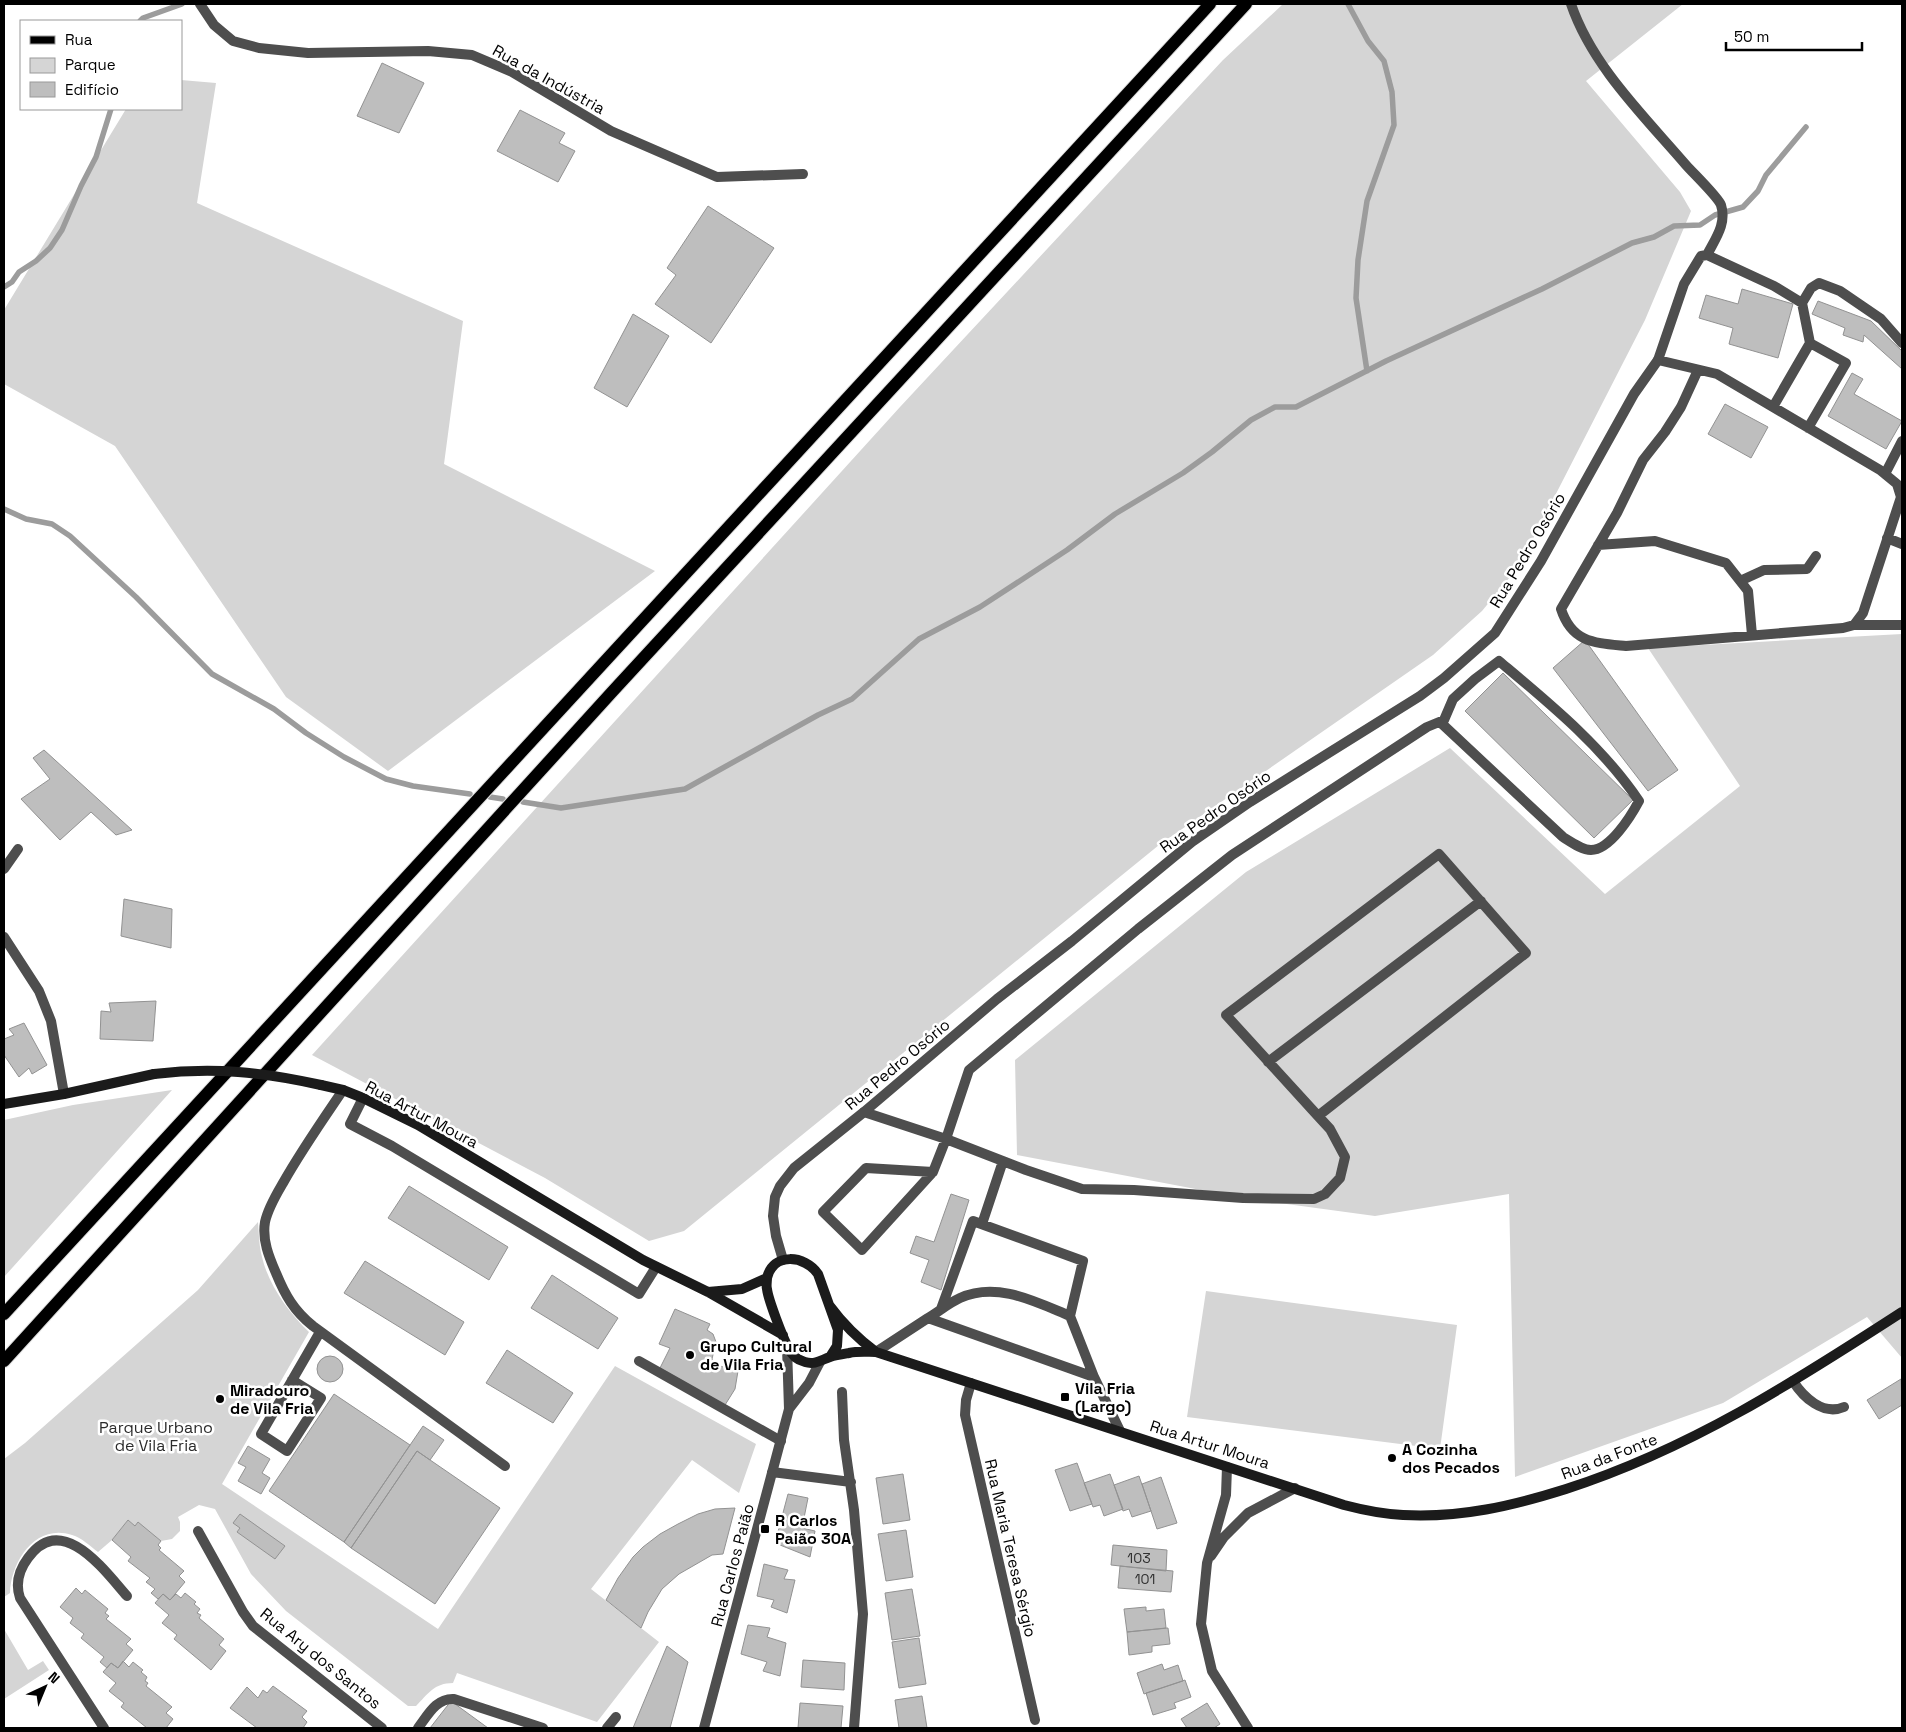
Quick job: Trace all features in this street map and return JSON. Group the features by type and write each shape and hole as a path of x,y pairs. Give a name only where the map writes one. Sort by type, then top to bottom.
{"main road":[{"path":"4,1314 1210,4"},
{"path":"4,1361 612,692 1246,4"},
{"name":"Rua Artur Moura","path":"4,1104 64,1094 154,1074 183,1071 241,1071 267,1074 343,1090 418,1125 656,1267 708,1292 783,1335"},
{"path":"830,1357 835,1351 839,1338 838,1330 818,1274 814,1268 802,1260 796,1258 783,1260 775,1266 767,1278 766,1289 787,1347 796,1358 803,1362 811,1363 852,1352 876,1352"},
{"path":"708,1292 742,1289 767,1278"},
{"path":"829,1305 859,1340 876,1352"},
{"name":"Rua da Fonte","path":"1295,1488 1344,1505 1402,1515 1489,1511 1520,1504 1584,1483 1654,1456 1702,1434 1793,1381 1902,1312"},
{"name":"Rua Artur Moura","path":"876,1352 1295,1488"}],"street":[{"name":"Rua da Indústria","path":"200,4 214,25 233,41 259,48 308,53 428,51 472,55 512,72 612,131 717,177 803,174"},
{"name":"Rua Pedro Osório","path":"783,1260 776,1236 773,1216 775,1198 780,1186 794,1168 864,1112 997,999 1072,941 1192,842 1250,802 1420,696 1444,678 1495,633 1541,561 1634,394 1658,360 1684,284 1697,261 1701,256 1707,255 1722,226 1721,205 1643,116 1603,65 1578,25 1571,4"},
{"path":"1707,255 1774,286 1802,303"},
{"path":"1773,407 1810,343 1802,303 1811,288 1819,284 1840,291 1881,318 1902,342"},
{"path":"1808,428 1846,363 1810,343"},
{"path":"1658,360 1717,374 1885,474 1897,484 1901,497 1863,614 1854,625"},
{"path":"1698,370 1681,407 1665,432 1643,460 1617,513 1561,609 1565,623 1576,634 1597,643 1626,646 1843,628 1854,625 1902,625"},
{"path":"1885,474 1902,440"},
{"path":"1887,538 1902,544"},
{"path":"1598,545 1654,541 1726,563 1748,591 1752,635"},
{"path":"1740,581 1764,570 1807,569 1816,556"},
{"path":"933,1172 866,1168 823,1212 862,1250 933,1172 969,1070 1138,929 1232,855 1427,727 1444,720 1453,699 1499,661 1550,704 1601,754 1630,787 1639,801 1630,819 1608,842 1600,848 1590,850 1582,848 1563,837 1440,722"},
{"path":"4,869 18,849"},
{"path":"864,1112 946,1139 1082,1189 1134,1190 1243,1198 1314,1199 1325,1194 1340,1178 1345,1157 1330,1129 1268,1062 1226,1015 1439,854 1526,953 1318,1116"},
{"path":"1268,1062 1481,901"},
{"path":"4,937 39,991 51,1021 64,1094"},
{"path":"343,1090 298,1156 271,1204 265,1221 264,1233 267,1252 283,1291 294,1309 320,1332 505,1466"},
{"path":"363,1098 350,1124 392,1146 639,1294 656,1267"},
{"path":"982,1224 1003,1161"},
{"path":"941,1310 973,1221 1083,1261 1070,1316 1094,1377 1120,1431"},
{"path":"876,1352 960,1297 992,1290 1028,1298 1070,1316"},
{"path":"928,1318 1094,1377"},
{"path":"292,1380 321,1398 287,1451 261,1434 292,1380 320,1332"},
{"name":"Rua Carlos Paião","path":"704,1728 789,1409 787,1347"},
{"path":"639,1361 781,1441"},
{"name":"Rua Carlos Paião","path":"789,1409 809,1384 820,1362"},
{"path":"1793,1381 1808,1400 1829,1410 1844,1407"},
{"name":"Rua Maria Teresa Sérgio","path":"972,1383 966,1400 965,1415 1035,1720"},
{"path":"842,1392 844,1440 863,1614 854,1728"},
{"path":"1227,1467 1226,1495 1206,1563 1201,1624 1212,1671 1248,1728"},
{"path":"772,1472 850,1482"},
{"path":"1206,1563 1224,1537 1248,1513 1295,1488"},
{"name":"Rua Ary dos Santos","path":"198,1531 243,1612 253,1626 382,1728"},
{"path":"104,1728 20,1598 17,1589 18,1576 32,1553 42,1545 53,1541 62,1541 71,1543 85,1551 127,1596"},
{"path":"418,1728 436,1705 441,1700 447,1698 543,1728"},
{"path":"607,1728 616,1717"}],"green space":[{"path":"1283,4 1683,4 1586,81 1680,192 1691,211 1645,320 1519,566 1482,611 1433,655 1159,845 684,1231 649,1241 545,1178 312,1055 900,407 1223,60"},
{"path":"182,80 216,83 197,203 463,321 444,464 655,571 388,771 286,697 115,446 4,384 4,310 125,110 182,110"},
{"path":"1902,634 1902,1358 1867,1317 1723,1403 1515,1477 1509,1194 1375,1216 1243,1198 1017,1155 1015,1060 1246,872 1450,748 1605,894 1740,786 1648,648"},
{"path":"172,1090 4,1277 4,1120 73,1105"},
{"name":"Parque Urbano de Vila Fria","path":"258,1222 261,1253 274,1288 294,1316 309,1332 222,1484 438,1629 615,1366 756,1444 739,1493 692,1460 591,1589 659,1642 597,1722 457,1673 453,1683 446,1683 436,1687 416,1706 408,1706 286,1611 251,1574 215,1509 199,1505 178,1517 180,1531 172,1539 161,1541 138,1523 135,1526 128,1520 112,1540 98,1552 83,1540 72,1535 59,1533 47,1535 36,1540 20,1558 11,1581 10,1593 4,1597 4,1459 25,1443 198,1290"},
{"path":"1206,1291 1457,1325 1440,1449 1187,1417"},
{"path":"4,1629 28,1670 43,1661 49,1670 4,1699"}],"building":[{"path":"382,63 424,83 399,133 357,116"},
{"path":"520,110 565,133 559,143 575,151 558,182 497,151"},
{"path":"708,206 774,248 711,343 655,304 676,275 667,268"},
{"path":"1742,289 1793,304 1778,358 1729,344 1733,328 1699,318 1706,295 1738,304"},
{"path":"1818,301 1871,321 1902,351 1902,369 1864,335 1863,342 1843,335 1845,328 1812,314"},
{"path":"633,314 669,336 627,407 594,388"},
{"path":"1852,373 1863,379 1854,394 1902,421 1886,449 1828,416"},
{"path":"1725,404 1768,427 1751,458 1708,434"},
{"path":"1585,640 1678,770 1648,791 1553,668"},
{"path":"1503,673 1633,800 1594,838 1465,711"},
{"path":"44,750 132,830 116,835 91,812 60,840 21,799 50,779 33,758"},
{"path":"124,899 172,909 171,948 121,936"},
{"path":"156,1001 153,1041 100,1039 101,1011 111,1012 109,1003"},
{"path":"24,1023 47,1065 32,1074 29,1068 19,1077 4,1055 4,1039 14,1035 9,1029"},
{"path":"409,1186 508,1247 489,1280 388,1218"},
{"path":"951,1194 969,1200 941,1290 921,1282 929,1260 910,1253 916,1236 934,1242"},
{"path":"365,1261 464,1322 445,1355 344,1293"},
{"path":"552,1275 618,1318 598,1349 531,1308"},
{"name":"Grupo Cultural de Vila Fria","path":"675,1309 710,1324 707,1330 713,1334 716,1342 712,1359 714,1365 720,1369 720,1366 738,1371 735,1389 725,1405 660,1368 670,1348 659,1344"},
{"path":"507,1350 573,1393 553,1423 486,1383"},
{"path":"330,1356 339,1360 343,1369 339,1378 330,1382 321,1378 317,1369 321,1360"},
{"path":"1901,1379 1902,1405 1879,1419 1867,1400"},
{"path":"334,1394 410,1445 344,1542 269,1491"},
{"path":"423,1426 444,1440 430,1460 417,1451 351,1548 344,1542"},
{"path":"248,1446 270,1459 262,1473 270,1478 261,1494 238,1481 246,1467 238,1463"},
{"path":"417,1451 500,1508 435,1604 351,1548"},
{"path":"1077,1463 1092,1504 1070,1511 1055,1470"},
{"path":"903,1474 910,1520 883,1524 876,1478"},
{"path":"1110,1474 1123,1509 1104,1516 1100,1505 1093,1507 1084,1483"},
{"path":"1139,1476 1151,1511 1132,1517 1129,1509 1123,1511 1114,1485"},
{"path":"1161,1477 1177,1523 1157,1529 1142,1484"},
{"path":"788,1494 808,1498 802,1528 815,1531 810,1557 775,1543"},
{"path":"735,1508 723,1554 712,1555 679,1574 662,1589 641,1628 606,1600 618,1578 633,1557 660,1534 698,1514 715,1509"},
{"path":"240,1514 285,1546 275,1559 237,1532 240,1528 233,1523"},
{"path":"128,1520 135,1526 138,1522 161,1541 158,1545 161,1548 159,1550 184,1571 179,1576 185,1582 170,1600 163,1594 158,1599 151,1593 155,1589 146,1582 150,1578 128,1561 131,1557 112,1540"},
{"path":"906,1530 913,1577 886,1581 878,1534"},
{"path":"1113,1545 1167,1550 1166,1571 1111,1565"},
{"path":"764,1564 788,1570 784,1579 795,1580 787,1613 771,1607 774,1600 757,1596"},
{"path":"1120,1566 1173,1571 1171,1592 1118,1588"},
{"path":"76,1588 82,1594 85,1590 108,1609 105,1613 109,1616 106,1619 131,1639 126,1644 133,1650 118,1668 111,1663 107,1668 100,1662 104,1657 81,1638 84,1634 70,1623 73,1618 60,1607"},
{"path":"912,1589 920,1636 892,1640 885,1593"},
{"path":"185,1593 196,1602 194,1604 200,1609 197,1613 201,1615 199,1618 224,1639 219,1645 226,1651 211,1670 174,1639 177,1635 162,1623 169,1615 155,1603 163,1594 170,1600 176,1594 181,1598"},
{"path":"1146,1607 1146,1611 1164,1609 1166,1628 1127,1632 1124,1609"},
{"path":"748,1625 770,1628 767,1637 786,1643 780,1676 763,1671 767,1662 741,1654"},
{"path":"1168,1628 1170,1644 1152,1646 1152,1652 1129,1655 1127,1632"},
{"path":"919,1638 926,1684 899,1688 892,1642"},
{"path":"667,1646 688,1662 670,1728 633,1728"},
{"path":"803,1660 845,1663 844,1690 801,1687"},
{"path":"123,1661 129,1667 133,1662 143,1670 141,1672 147,1677 145,1681 148,1683 146,1686 172,1707 166,1713 173,1719 166,1728 147,1728 121,1707 124,1703 109,1691 116,1683 103,1672 111,1663 118,1668"},
{"path":"1162,1664 1164,1670 1178,1665 1183,1681 1144,1694 1137,1673"},
{"path":"1185,1680 1191,1697 1174,1703 1176,1708 1153,1715 1146,1693"},
{"path":"273,1686 307,1711 302,1717 307,1722 303,1728 257,1728 230,1708 247,1687 258,1698 263,1690 267,1693"},
{"path":"922,1696 927,1728 899,1728 895,1700"},
{"path":"451,1701 488,1728 430,1728"},
{"path":"800,1703 843,1706 841,1728 798,1728"},
{"path":"1207,1703 1220,1724 1214,1728 1187,1728 1181,1719"}],"waterway":[{"path":"141,20 182,4"},
{"path":"1348,4 1368,41 1384,61 1392,92 1394,125 1367,201 1358,260 1356,298 1367,371"},
{"path":"4,287 12,282 19,272 36,261 50,248 62,230 96,157 111,110"},
{"path":"523,802 561,808 685,789 818,715 852,699 919,639 980,607 1067,550 1115,514 1183,473 1251,420 1275,407 1296,407 1386,361 1542,289 1632,243 1654,237 1674,226 1700,225 1715,215 1743,207 1758,191 1766,175 1806,127"},
{"path":"4,509 26,519 52,524 70,536 136,597 212,674 274,709 306,733 344,757 386,779 413,786 470,794"},
{"path":"490,797 503,799"}],"place":[{"name":"Grupo Cultural de Vila Fria","path":"690,1355"},
{"name":"Vila Fria (Largo)","path":"1065,1397"},
{"name":"Miradouro de Vila Fria","path":"220,1399"},
{"name":"A Cozinha dos Pecados","path":"1392,1458"},
{"name":"R Carlos Paião 30A","path":"765,1529"}]}
